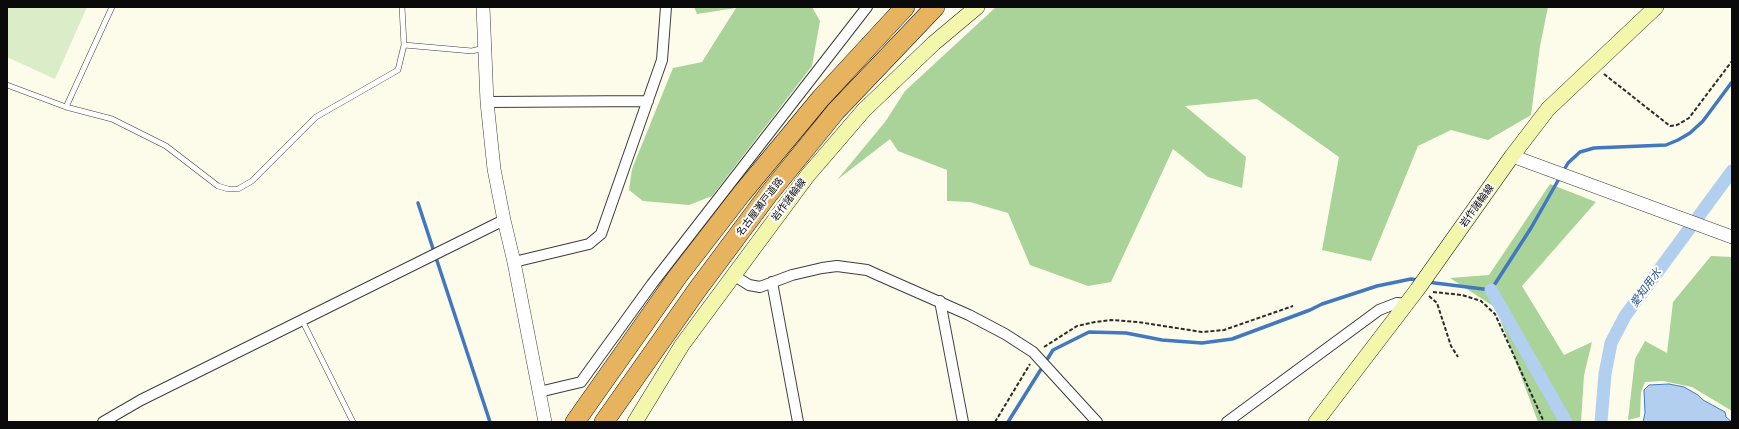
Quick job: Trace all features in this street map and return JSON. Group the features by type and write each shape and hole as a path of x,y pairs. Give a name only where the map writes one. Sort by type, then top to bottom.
{"highway":[{"path":"575,422 678,276 743,192 812,109 905,7"},
{"name":"名古屋瀬戸道路","path":"604,422 697,290 767,196 836,111 935,7"}],"main road":[{"name":"岩作諸輪線","path":"636,422 682,345 808,175 864,110 934,43 977,7"},
{"name":"岩作諸輪線","path":"1316,422 1412,296 1512,156 1548,109 1656,7"}],"street":[{"path":"483,7 487,102 494,169 514,262 545,422"},
{"path":"514,262 589,244 601,234 662,60 666,7"},
{"path":"539,392 581,382 652,284 867,7"},
{"path":"487,102 648,101"},
{"path":"1512,156 1732,237"},
{"path":"103,422 141,400 504,220"},
{"path":"734,275 760,287 792,275 822,268 851,267 867,270 940,301 1005,334 1036,354 1097,422"},
{"path":"772,282 798,422"},
{"path":"1226,422 1379,310 1412,296"},
{"path":"940,301 963,422"}],"lane":[{"path":"66,108 112,7"},
{"path":"7,85 66,108 112,119 166,146 218,186 238,189 252,181 316,116 398,70 404,45 402,7"},
{"path":"404,45 472,51 485,48"},
{"path":"302,320 353,422"}],"path":[{"path":"1593,65 1670,126 1677,126 1689,118 1732,61"},
{"path":"1433,292 1481,300 1495,314 1544,422"},
{"path":"1412,296 1430,296 1437,303 1451,346 1458,357"},
{"path":"996,422 1036,354 1077,326 1111,320 1138,322 1202,332 1224,330 1293,306"}],"green space":[{"path":"7,7 87,7 55,79 7,57"},
{"path":"694,7 812,7 820,21 812,66 712,196 689,205 643,201 629,190 632,169 673,68 702,62 736,8 697,14"},
{"path":"996,7 1548,7 1540,46 1531,115 1488,140 1451,130 1418,146 1371,261 1322,250 1339,157 1257,99 1185,106 1246,157 1242,188 1208,177 1173,149 1111,282 1088,286 1030,265 1008,213 970,202 947,201 947,170 898,151 890,139 837,180 885,122 905,91"},
{"path":"1550,184 1596,202 1522,286 1564,355 1592,342 1584,375 1581,422 1538,422 1496,308 1450,278 1489,275"},
{"path":"1711,256 1732,257 1732,411 1692,387 1663,381 1645,382 1641,392 1640,417 1628,420 1635,359 1645,341 1667,353 1673,302"}],"water":[{"path":"1669,384 1684,387 1698,395 1703,400 1725,412 1726,417 1732,422 1643,422 1645,413 1644,390 1649,385"}],"waterway":[{"path":"1427,282 1491,290 1531,228 1568,163 1580,152 1594,148 1666,145 1678,140 1690,133 1703,121 1732,82"},
{"name":"愛知用水","path":"1601,422 1605,374 1611,343 1625,316 1732,171"},
{"path":"418,203 490,422"},
{"path":"1008,422 1053,350 1089,332 1126,333 1162,340 1202,343 1232,339 1310,310 1322,304 1377,286 1411,279 1419,280"},
{"path":"1491,290 1566,422"}]}
